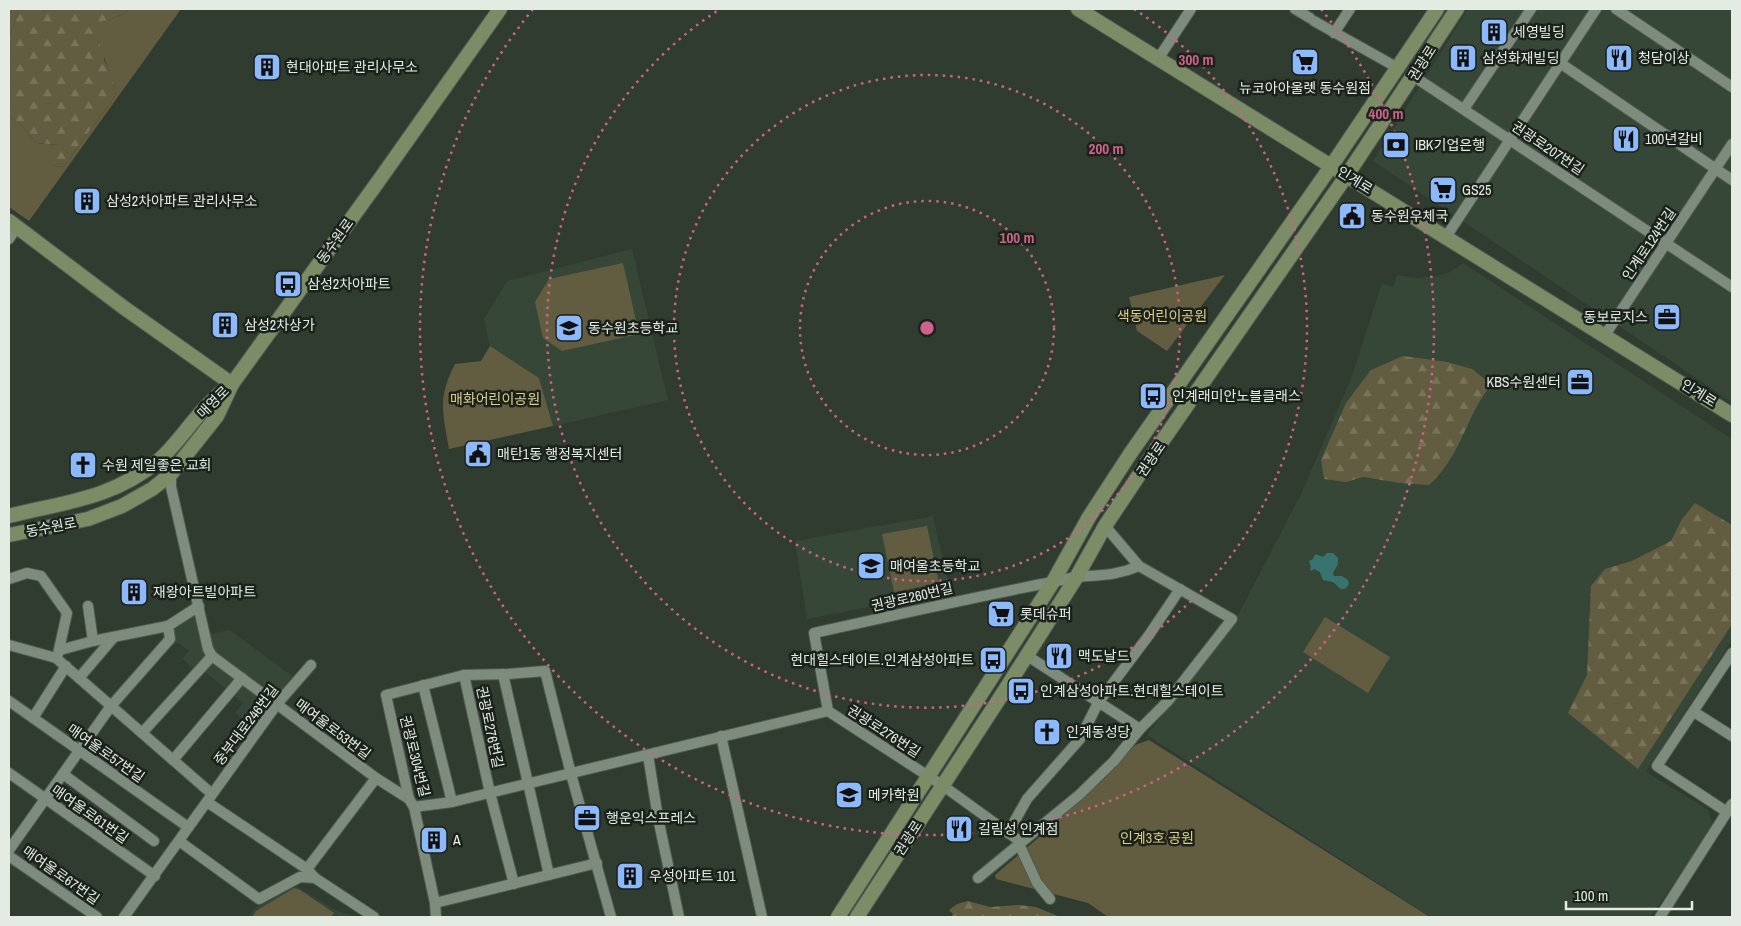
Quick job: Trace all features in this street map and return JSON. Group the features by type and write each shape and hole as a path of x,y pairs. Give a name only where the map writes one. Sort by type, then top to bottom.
{"street":[{"name":"동수원로","path":"9,535 88,519 122,506 152,489 171,474 218,416 232,384 500,9"},
{"name":"인계로","path":"1078,9 1732,415"},
{"path":"1158,58 1191,9"},
{"path":"1295,9 1398,68"},
{"path":"1334,33 1350,9"},
{"name":"권광로","path":"838,917 1053,582 1088,517 1332,165 1437,9"},
{"name":"권광로","path":"856,917 1003,693 1147,463 1347,175 1457,9"},
{"path":"1464,108 1531,9"},
{"path":"1446,237 1596,9"},
{"path":"1616,9 1732,87"},
{"path":"1560,62 1732,180"},
{"name":"권광로207번길","path":"1413,76 1732,287"},
{"name":"인계로124번길","path":"1605,335 1732,144"},
{"name":"매영로","path":"9,516 90,497 112,489 139,474 178,442 211,402 232,384 123,307 13,224"},
{"path":"9,239 13,224"},
{"path":"142,733 212,656 208,650 171,487 171,474"},
{"path":"978,878 1079,795 1114,761 1168,701 1232,619 1139,566 1106,526"},
{"name":"권광로260번길","path":"828,711 814,633 960,600 1076,578 1117,574 1139,566"},
{"path":"9,579 27,573 41,576 67,613 58,654 66,666 173,760 210,798 311,874 374,917"},
{"path":"1008,833 1028,799 1080,739 1098,703 1149,635 1180,589"},
{"path":"88,606 93,641"},
{"path":"9,645 58,654 93,641 168,626 199,606"},
{"path":"9,850 111,706 170,639 168,626"},
{"path":"79,678 114,637"},
{"path":"1660,917 1730,808 1657,766 1732,653"},
{"path":"1026,655 1140,730"},
{"name":"매여울로53번길","path":"212,656 412,803"},
{"name":"중부대로246번길","path":"124,917 277,704 311,665"},
{"path":"33,718 66,666"},
{"name":"권광로276번길","path":"514,884 490,793 464,675 545,671 571,774 611,917"},
{"name":"권광로276번길","path":"502,674 549,875"},
{"name":"권광로304번길","path":"436,917 435,903 386,695 464,675"},
{"path":"173,760 242,678"},
{"path":"423,685 452,802"},
{"name":"매여울로57번길","path":"9,701 188,827"},
{"name":"권광로276번길","path":"412,803 452,802 828,711 942,785 1020,843"},
{"path":"1693,714 1732,736"},
{"path":"721,736 762,917"},
{"path":"648,755 658,818 679,917"},
{"name":"매여울로61번길","path":"9,774 155,876"},
{"path":"63,774 154,841"},
{"path":"179,841 259,899 300,877 311,874 376,778"},
{"path":"1020,843 1037,883 1050,899"},
{"name":"매여울로67번길","path":"9,856 97,917"},
{"path":"435,903 597,864"}],"shaded area":[{"path":"1468,9 1732,9 1732,402 1373,161"},
{"name":"동수원초등학교","path":"632,249 668,400 553,426 539,378 490,346 484,319 507,281"},
{"name":"KBS수원센터","path":"1463,263 1732,439 1732,640 1646,772 1707,809 1712,821 1709,835 1650,917 1431,917 1147,735 1237,617 1302,492 1352,376 1382,283 1393,287 1397,275 1416,278 1438,276 1448,273"},
{"name":"매여울초등학교","path":"933,516 950,591 807,619 795,541"},
{"path":"203,601 210,634 230,630 292,676 271,704 255,731 235,713 243,703 199,667 196,670 182,659 189,651 178,643 174,644 168,620"},
{"path":"298,887 337,911 356,917 248,917 255,908 286,889"}],"green space":[{"path":"9,9 19,9 9,38"},
{"path":"19,9 129,9 126,13 103,22 104,60 113,80 116,95 64,166 58,167 50,163 50,157 59,145 36,143 24,128 9,115 9,38"},
{"path":"129,9 181,9 29,221 9,207 9,115 24,128 36,143 59,145 58,154 50,157 50,163 58,167 64,166 116,95 97,31 103,22 126,13"},
{"path":"623,263 639,334 562,351 543,338 535,302 549,279"},
{"name":"색동어린이공원","path":"1225,275 1167,351 1137,331 1129,297"},
{"name":"매화어린이공원","path":"490,346 539,378 553,426 449,449 443,406 449,376 455,364 481,361"},
{"path":"1403,356 1447,362 1472,369 1491,384 1478,404 1452,457 1429,485 1400,483 1363,477 1346,482 1324,479 1321,460 1346,403 1371,370"},
{"path":"1695,503 1732,525 1732,624 1638,769 1568,713 1587,675 1591,586 1605,569 1632,561 1671,541 1682,519"},
{"path":"927,526 939,583 894,592 882,534"},
{"path":"1325,617 1390,657 1368,693 1303,652"},
{"name":"인계3호 공원","path":"1149,740 1430,917 1108,917 1088,903 996,879 995,875 1106,777 1135,745"},
{"path":"294,888 334,913 331,917 252,917 256,911"},
{"path":"968,901 990,907 1019,905 1036,907 1060,917 951,917 953,914 949,910 957,904"}],"water":[{"path":"1327,553 1333,553 1338,558 1338,564 1333,573 1334,576 1342,576 1348,580 1349,584 1345,589 1341,589 1333,582 1323,580 1320,572 1314,569 1310,570 1309,561 1313,559 1315,554 1323,557"}],"place":[{"name":"세영빌딩","path":"1494,32"},
{"name":"삼성화재빌딩","path":"1463,58"},
{"name":"청담이상","path":"1619,58"},
{"name":"뉴코아아울렛 동수원점","path":"1305,62"},
{"name":"현대아파트 관리사무소","path":"267,67"},
{"name":"100년갈비","path":"1626,139"},
{"name":"IBK기업은행","path":"1396,145"},
{"name":"GS25","path":"1443,190"},
{"name":"삼성2차아파트 관리사무소","path":"87,201"},
{"name":"동수원우체국","path":"1352,216"},
{"name":"삼성2차아파트","path":"288,284"},
{"name":"동보로지스","path":"1667,317"},
{"name":"삼성2차상가","path":"225,325"},
{"name":"동수원초등학교","path":"569,328"},
{"name":"KBS수원센터","path":"1580,382"},
{"name":"인계래미안노블클래스","path":"1153,396"},
{"name":"매탄1동 행정복지센터","path":"478,454"},
{"name":"수원 제일좋은 교회","path":"83,465"},
{"name":"매여울초등학교","path":"871,566"},
{"name":"재왕아트빌아파트","path":"134,592"},
{"name":"롯데슈퍼","path":"1001,614"},
{"name":"맥도날드","path":"1059,656"},
{"name":"현대힐스테이트.인계삼성아파트","path":"993,660"},
{"name":"인계삼성아파트.현대힐스테이트","path":"1021,691"},
{"name":"인계동성당","path":"1047,732"},
{"name":"메카학원","path":"849,795"},
{"name":"행운익스프레스","path":"587,818"},
{"name":"길림성 인계점","path":"959,829"},
{"name":"A","path":"434,840"},
{"name":"우성아파트 101","path":"630,876"}]}
